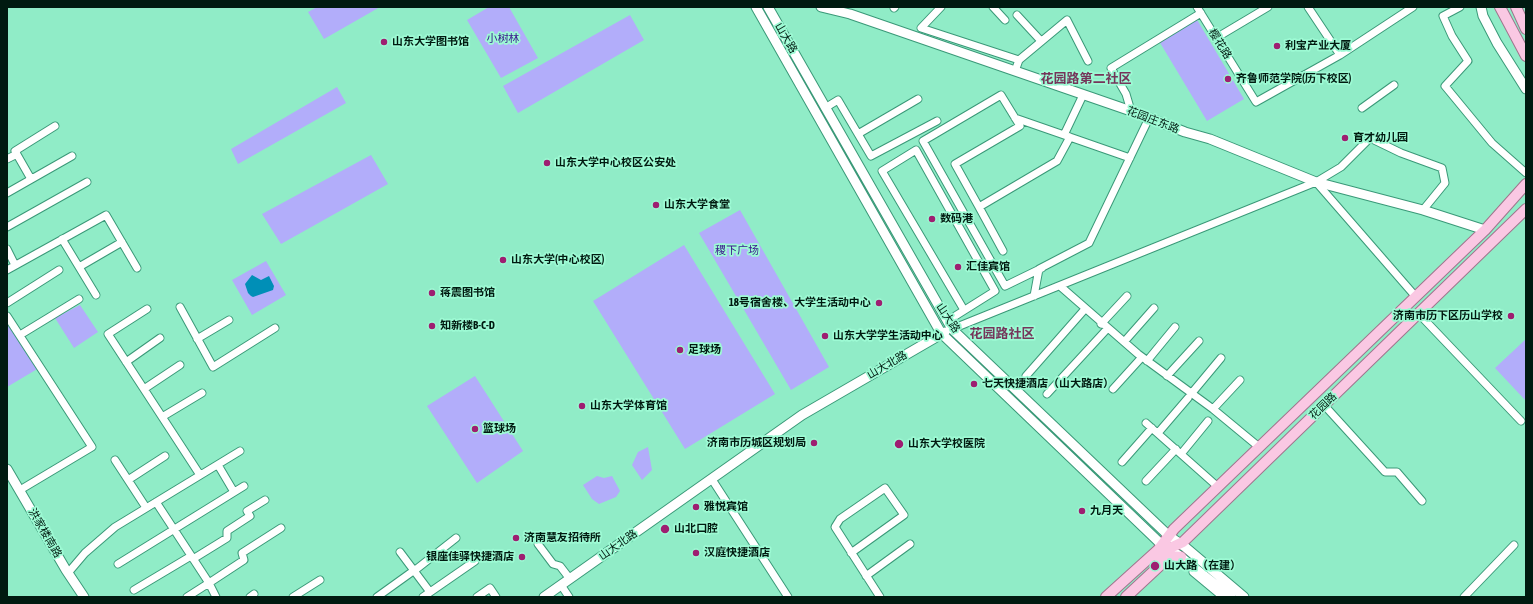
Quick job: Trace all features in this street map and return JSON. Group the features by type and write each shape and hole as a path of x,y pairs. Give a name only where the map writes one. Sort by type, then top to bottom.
{"main road":[{"name":"山大路","path":"756,7 942,335 1172,552 1231,597"},
{"name":"山大路","path":"768,7 952,329 1169,536 1244,597"},
{"name":"花园庄东路","path":"822,7 853,10 1015,71 1131,111 1185,132 1210,139 1316,182 1424,210 1485,230"},
{"path":"1481,7 1483,16 1497,43 1526,89"},
{"path":"1500,7 1526,56"},
{"path":"1516,7 1526,29"},
{"name":"花园路","path":"1172,552 1169,536 1259,447 1485,230 1526,184"},
{"name":"花园路","path":"1115,597 1172,552 1179,543 1183,542 1526,209"},
{"name":"山大北路","path":"544,597 562,586 809,413 952,329"},
{"name":"山大北路","path":"550,597 570,579 802,415 942,335"},
{"name":"洪家楼南路","path":"8,472 67,572 84,597"},
{"path":"1126,597 1170,556 1172,552"},
{"name":"花园路","path":"1106,597 1172,552"}],"street":[{"path":"941,7 921,28 1020,60"},
{"path":"993,7 1005,20"},
{"path":"1216,38 1268,7"},
{"path":"1308,7 1340,55 1413,7"},
{"path":"1460,7 1442,16 1452,36 1468,61 1445,86 1492,143 1526,173"},
{"path":"1131,111 1126,94 1111,68 1199,10"},
{"name":"樱花路","path":"1199,10 1256,102 1340,55"},
{"path":"1017,15 1041,42"},
{"path":"1015,71 1020,60 1067,20 1088,61"},
{"path":"1362,108 1394,85"},
{"path":"1003,251 955,164 1020,126 1001,95 923,141 1005,286 1089,243 1149,118"},
{"path":"979,207 1057,161 1083,95"},
{"path":"858,134 918,99"},
{"path":"825,108 838,100 871,156 937,121"},
{"path":"1015,118 1130,158"},
{"path":"31,179 15,151 55,126"},
{"path":"952,329 1316,182 1341,167 1370,138 1401,153 1442,168 1445,183 1424,210"},
{"path":"952,318 995,291 916,150 882,171 964,310"},
{"path":"7,160 17,154"},
{"path":"7,193 72,156"},
{"path":"7,227 87,182"},
{"path":"1316,182 1416,296"},
{"path":"7,270 106,215 137,268"},
{"path":"62,239 96,295"},
{"path":"79,267 122,242"},
{"path":"7,249 16,265"},
{"path":"1034,296 1039,269"},
{"path":"7,303 59,270"},
{"path":"1060,286 1104,326 1167,376 1189,396 1213,409 1259,447"},
{"path":"1047,394 1127,296"},
{"path":"20,335 79,299"},
{"path":"180,307 213,367 275,328"},
{"path":"1124,342 1154,308"},
{"path":"147,309 108,334 200,475"},
{"path":"1026,376 1085,309"},
{"path":"1419,314 1521,420"},
{"path":"7,316 92,446 20,490"},
{"path":"197,339 229,320"},
{"path":"1113,389 1175,327"},
{"path":"126,362 160,338"},
{"path":"1167,376 1199,341"},
{"path":"1122,462 1189,396 1221,358"},
{"path":"144,389 180,365"},
{"path":"1213,409 1240,380"},
{"path":"162,417 202,394"},
{"path":"1324,405 1385,472 1397,472 1422,501"},
{"path":"1146,481 1179,452 1208,422"},
{"path":"1146,423 1218,487"},
{"path":"67,572 85,553 115,527 240,451"},
{"path":"128,480 164,456"},
{"path":"114,460 144,506"},
{"path":"218,465 234,492"},
{"path":"713,481 785,596"},
{"path":"118,564 244,486"},
{"path":"852,553 904,516 885,488 840,519 835,527 880,597"},
{"path":"134,590 227,538 227,531 250,516 247,510 265,500"},
{"path":"67,572 82,551 113,525 144,506 154,504"},
{"path":"154,504 174,530 209,583 216,597"},
{"path":"187,597 244,560 242,553 281,528"},
{"path":"377,597 456,538"},
{"path":"538,544 553,564 560,566 570,579"},
{"path":"866,576 910,544"},
{"path":"1464,597 1514,545"},
{"path":"400,552 430,592"},
{"name":"山大路","path":"1172,552 1223,597"},
{"path":"423,597 475,561"},
{"path":"292,597 320,580"},
{"path":"562,586 569,597"},
{"path":"477,597 490,588 496,597"}],"green space":[{"path":"317,7 380,7 324,39 308,12"},
{"name":"小树林","path":"489,7 509,7 538,58 501,78 467,20"},
{"path":"630,15 644,40 518,113 503,86"},
{"path":"1196,18 1244,99 1207,121 1159,41"},
{"path":"337,87 346,103 238,164 231,149"},
{"path":"371,155 388,184 281,244 262,214"},
{"name":"稷下广场","path":"740,210 829,367 791,390 699,233"},
{"path":"684,245 775,394 685,449 593,301"},
{"path":"266,261 286,295 252,315 232,280"},
{"path":"80,305 98,332 74,348 55,318"},
{"path":"7,320 39,368 7,387"},
{"path":"1526,339 1526,401 1495,368"},
{"name":"篮球场","path":"475,376 523,451 477,483 427,406"},
{"path":"648,447 652,470 642,480 632,465 638,452"},
{"path":"597,476 604,478 612,476 620,491 616,497 599,504 592,499 583,485"}],"water":[{"path":"252,275 261,280 269,276 274,286 273,290 253,297 251,296 248,293 245,284"}],"place":[{"name":"山东大学图书馆","path":"384,42"},
{"name":"利宝产业大厦","path":"1277,46"},
{"name":"齐鲁师范学院(历下校区)","path":"1228,79"},
{"name":"育才幼儿园","path":"1345,138"},
{"name":"山东大学中心校区公安处","path":"547,163"},
{"name":"山东大学食堂","path":"656,205"},
{"name":"数码港","path":"932,219"},
{"name":"山东大学(中心校区)","path":"503,260"},
{"name":"汇佳宾馆","path":"958,267"},
{"name":"蒋震图书馆","path":"432,293"},
{"name":"18号宿舍楼、大学生活动中心","path":"879,303"},
{"name":"济南市历下区历山学校","path":"1511,316"},
{"name":"知新楼B-C-D","path":"432,326"},
{"name":"山东大学学生活动中心","path":"825,336"},
{"name":"足球场","path":"680,350"},
{"name":"七天快捷酒店（山大路店）","path":"974,384"},
{"name":"山东大学体育馆","path":"582,406"},
{"name":"篮球场","path":"475,429"},
{"name":"济南市历城区规划局","path":"814,443"},
{"name":"山东大学校医院","path":"899,444"},
{"name":"雅悦宾馆","path":"696,507"},
{"name":"九月天","path":"1082,511"},
{"name":"山北口腔","path":"665,529"},
{"name":"济南慧友招待所","path":"516,538"},
{"name":"汉庭快捷酒店","path":"696,553"},
{"name":"银座佳驿快捷酒店","path":"522,557"},
{"name":"山大路（在建）","path":"1155,566"}],"district":[{"name":"花园路第二社区","path":"1086,79"},
{"name":"花园路社区","path":"1002,334"}]}
